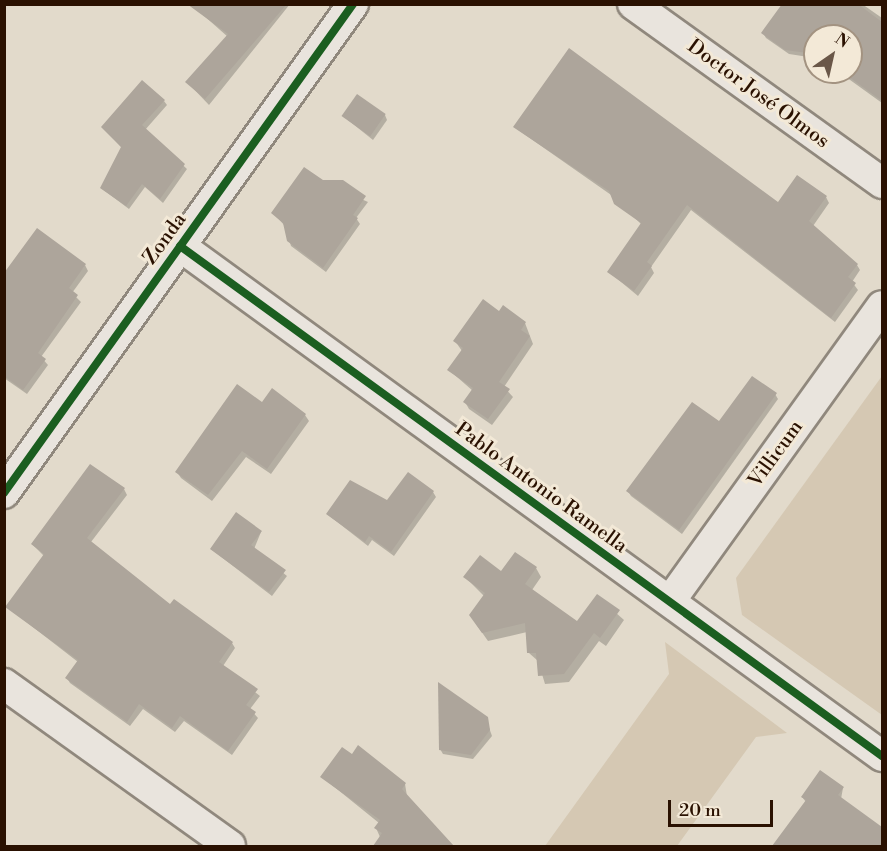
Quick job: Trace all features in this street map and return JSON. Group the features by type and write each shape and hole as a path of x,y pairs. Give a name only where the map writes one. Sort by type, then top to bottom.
{"street":[{"name":"Zonda","path":"4,493 353,4"},
{"name":"Doctor José Olmos","path":"633,4 882,183"},
{"name":"Pablo Antonio Ramella","path":"180,246 882,756"},
{"name":"Villicum","path":"670,601 882,306"},
{"path":"4,684 230,846"}],"shaded area":[{"path":"882,376 882,715 742,615 736,578"},
{"path":"665,642 787,733 756,737 677,846 545,846 669,674"}],"building":[{"path":"187,4 287,4 205,99 185,82 228,34"},
{"path":"782,4 858,4 882,22 882,101 859,84 863,84 863,24 803,24 803,52 785,50 761,33"},
{"path":"569,48 778,202 797,175 827,196 809,221 858,264 848,277 856,283 831,318 687,205 647,262 652,266 634,291 607,272 641,223 614,204 609,191 513,127"},
{"path":"142,80 165,100 142,125 185,164 160,199 142,184 126,206 100,188 121,147 101,127"},
{"path":"357,94 386,114 370,136 342,116"},
{"path":"304,167 323,180 343,180 366,196 353,215 358,218 323,268 287,241 283,223 271,213"},
{"path":"37,228 86,264 69,288 78,295 38,353 46,359 23,390 4,376 4,273"},
{"path":"483,299 499,311 503,305 526,322 521,330 530,336 499,382 510,389 488,419 463,402 473,388 447,370 463,348 453,341"},
{"path":"752,376 777,393 679,530 626,491 692,402 719,421"},
{"path":"237,384 262,402 272,388 306,414 267,469 242,451 208,495 175,472"},
{"path":"90,464 125,488 87,538 170,604 174,599 233,642 219,662 258,689 246,705 256,712 228,751 180,716 172,728 139,704 127,722 65,678 78,660 5,607 44,554 31,544"},
{"path":"408,472 434,491 391,552 369,536 365,542 326,514 350,480 387,500"},
{"path":"236,512 262,531 251,545 286,570 269,592 210,549"},
{"path":"515,552 537,567 525,584 577,621 597,594 620,610 600,638 594,633 564,674 538,676 536,653 527,653 525,623 482,633 469,615 485,593 463,577 480,555 501,571"},
{"path":"438,682 488,717 490,730 471,755 439,750"},
{"path":"358,745 406,783 402,789 454,846 373,846 382,833 374,828 380,820 320,777 342,747 352,754"},
{"path":"820,770 844,787 838,795 882,827 882,846 772,846 806,800 801,797"}],"cycle path":[{"path":"4,493 353,4"},
{"path":"180,246 882,756"}]}
